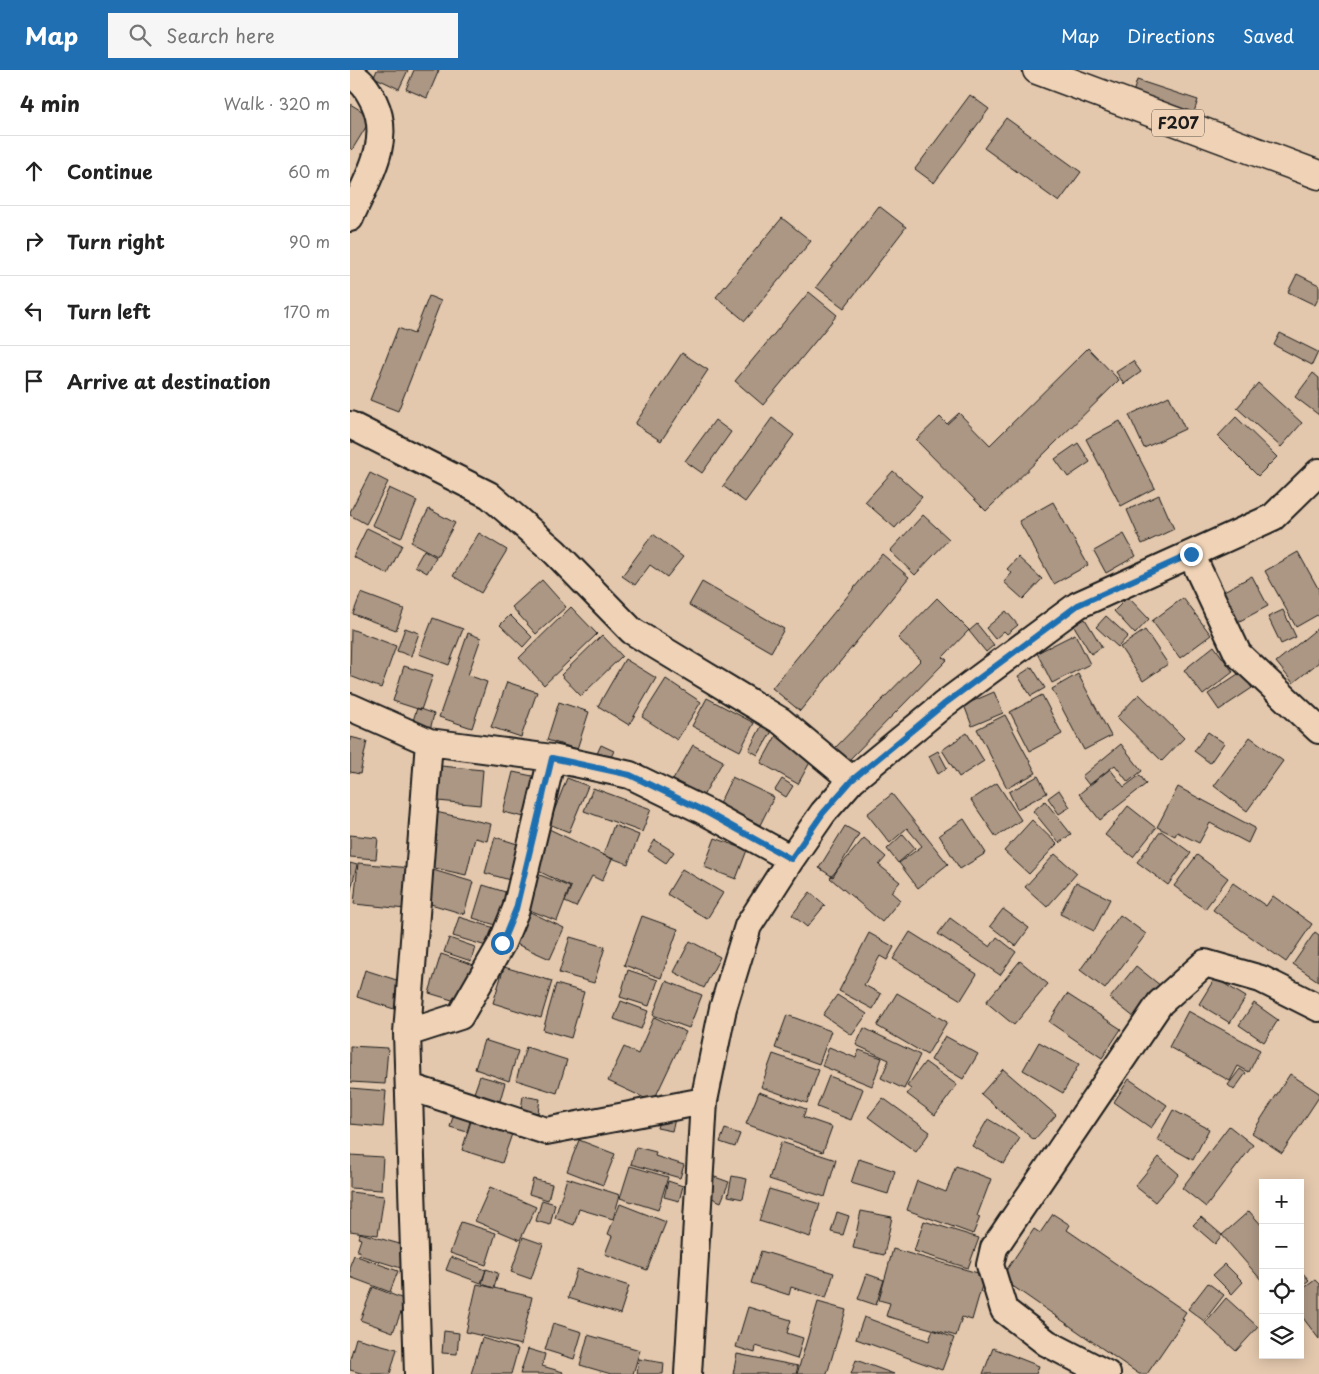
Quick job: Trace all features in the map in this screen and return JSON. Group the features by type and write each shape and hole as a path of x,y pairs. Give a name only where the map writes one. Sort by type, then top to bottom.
{"main road":[{"name":"F207","path":"1037,70 1319,175"}],"street":[{"path":"350,74 365,83 381,118 380,149 350,218"},
{"path":"350,425 489,495 554,551 632,631 781,721 852,780"},
{"path":"688,1374 704,1101 723,1008 748,926 823,813 852,780 943,705 1078,605 1273,517 1319,472"},
{"path":"1191,554 1238,654 1319,730"},
{"path":"350,707 429,742 552,758 630,775 704,811 791,859"},
{"path":"418,1374 407,1033 429,742"},
{"path":"407,1033 460,1016 502,943 516,909 552,758"},
{"path":"1107,1374 1047,1342 1004,1310 990,1265 994,1248 1160,1002 1204,963 1261,979 1319,1008"},
{"path":"410,1087 546,1131 704,1101"}],"building":[{"path":"377,70 408,70 399,89 374,77"},
{"path":"414,70 439,70 427,98 406,89"},
{"path":"1137,80 1198,100 1192,118 1131,99"},
{"path":"970,95 989,109 934,183 915,169"},
{"path":"350,104 372,117 352,150 350,148"},
{"path":"1006,118 1081,172 1059,202 984,148"},
{"path":"879,206 906,227 844,308 816,287"},
{"path":"782,218 811,241 745,321 716,297"},
{"path":"1297,274 1319,285 1319,297 1315,305 1288,292"},
{"path":"809,292 837,315 763,405 735,381"},
{"path":"429,296 441,301 398,411 370,400 398,328 414,334"},
{"path":"1280,333 1318,352 1312,365 1274,345"},
{"path":"1088,348 1119,380 986,511 916,440 940,417 947,424 959,413 990,445"},
{"path":"682,353 708,370 661,441 635,424"},
{"path":"1133,361 1141,372 1124,384 1116,372"},
{"path":"1313,373 1319,378 1319,415 1295,397"},
{"path":"1258,383 1302,423 1281,447 1237,408"},
{"path":"1169,396 1185,429 1144,448 1129,415"},
{"path":"1236,417 1277,457 1258,476 1218,436"},
{"path":"772,418 794,435 745,502 723,486"},
{"path":"715,420 731,432 702,473 685,461"},
{"path":"1120,421 1155,488 1121,506 1086,439"},
{"path":"1078,443 1090,462 1068,477 1055,459"},
{"path":"893,471 922,497 895,528 865,502"},
{"path":"370,473 388,482 366,524 350,515 350,512"},
{"path":"389,488 417,501 401,538 372,525"},
{"path":"1159,495 1174,529 1142,544 1127,510"},
{"path":"1053,502 1088,565 1054,584 1019,521"},
{"path":"429,509 455,523 437,556 411,542"},
{"path":"923,515 949,539 915,575 890,551"},
{"path":"367,528 402,545 388,574 353,557"},
{"path":"479,533 507,550 481,593 453,576"},
{"path":"653,534 683,557 667,577 650,565 635,585 622,576"},
{"path":"1124,534 1136,556 1106,573 1094,551"},
{"path":"424,550 436,557 427,573 415,566"},
{"path":"1298,552 1319,590 1319,614 1296,627 1265,571"},
{"path":"882,554 909,577 800,711 772,688"},
{"path":"1018,557 1042,579 1023,599 1004,582 1012,573 1007,569"},
{"path":"1252,576 1268,606 1238,622 1222,592"},
{"path":"542,580 566,607 536,634 512,607"},
{"path":"702,582 784,629 771,652 689,605"},
{"path":"361,593 404,609 396,630 353,614"},
{"path":"1128,597 1149,619 1135,634 1114,611"},
{"path":"937,598 969,630 943,657 947,660 846,763 833,750 921,660 898,638"},
{"path":"1183,598 1211,635 1180,658 1152,621"},
{"path":"571,607 597,634 544,685 519,658"},
{"path":"1283,610 1296,637 1281,644 1268,617"},
{"path":"1006,611 1018,625 1007,634 1004,631 995,639 986,628"},
{"path":"510,615 532,637 523,647 500,625"},
{"path":"1106,616 1128,636 1118,647 1096,627"},
{"path":"433,618 463,629 449,665 419,654"},
{"path":"1085,619 1102,647 1091,654 1074,626"},
{"path":"977,624 994,645 986,652 969,631"},
{"path":"1319,627 1319,662 1293,683 1276,662"},
{"path":"405,628 419,633 411,656 397,651"},
{"path":"351,629 396,646 381,688 350,676"},
{"path":"1145,630 1168,664 1143,681 1120,647"},
{"path":"468,633 481,638 468,675 487,682 472,728 439,717"},
{"path":"1075,634 1090,664 1052,683 1037,653"},
{"path":"602,635 622,656 581,696 561,675"},
{"path":"1214,646 1233,672 1203,695 1184,670"},
{"path":"625,659 656,678 629,725 598,706"},
{"path":"404,666 433,675 421,710 393,701"},
{"path":"1032,667 1045,688 1031,696 1018,676"},
{"path":"1241,672 1252,688 1219,710 1208,694"},
{"path":"1078,674 1111,736 1084,750 1052,689"},
{"path":"666,679 701,702 677,740 642,717"},
{"path":"507,682 537,692 521,737 491,727"},
{"path":"994,692 1003,713 972,726 964,705"},
{"path":"1139,694 1184,738 1162,761 1117,717"},
{"path":"1042,695 1062,734 1030,751 1010,712"},
{"path":"707,698 754,723 740,751 692,726"},
{"path":"559,702 589,712 577,749 547,740"},
{"path":"417,708 434,714 430,730 412,724"},
{"path":"1005,715 1036,773 1007,788 977,729"},
{"path":"762,725 772,731 758,755 749,750"},
{"path":"1208,732 1224,743 1210,763 1194,751"},
{"path":"967,733 984,761 959,777 942,750"},
{"path":"777,734 814,755 798,784 761,763"},
{"path":"350,737 367,741 360,774 350,772"},
{"path":"1250,737 1283,761 1247,811 1214,786"},
{"path":"1121,744 1142,771 1128,782 1115,765 1089,785 1082,776"},
{"path":"601,745 614,751 608,763 595,758"},
{"path":"693,745 723,761 703,796 673,780"},
{"path":"938,751 947,768 938,774 929,756"},
{"path":"441,766 483,770 480,805 438,801"},
{"path":"1110,769 1124,787 1140,775 1146,784 1100,820 1079,794"},
{"path":"513,772 542,778 533,819 503,812"},
{"path":"1038,776 1047,793 1017,809 1009,792"},
{"path":"732,777 774,797 760,825 719,804"},
{"path":"567,778 588,786 569,832 549,824"},
{"path":"782,779 793,786 786,797 775,790"},
{"path":"997,783 1021,820 996,837 971,800"},
{"path":"1178,787 1255,828 1248,843 1210,823 1199,843 1177,832 1175,836 1157,827"},
{"path":"593,788 651,809 642,832 584,811"},
{"path":"1059,790 1070,807 1059,814 1048,798"},
{"path":"892,794 948,864 918,888 899,863 922,846 907,828 890,843 867,814"},
{"path":"1045,801 1071,834 1059,843 1033,811"},
{"path":"1128,806 1156,828 1133,857 1105,835"},
{"path":"431,811 491,824 487,841 475,838 466,875 430,867 437,835 426,832"},
{"path":"964,819 986,853 960,869 939,835"},
{"path":"1032,820 1057,844 1029,874 1004,851"},
{"path":"614,825 639,835 628,864 603,855"},
{"path":"845,826 859,834 833,877 819,868"},
{"path":"549,829 612,859 602,881 592,876 576,907 565,902 571,887 530,867"},
{"path":"1161,831 1191,853 1168,885 1137,862"},
{"path":"903,834 915,848 898,863 887,849"},
{"path":"350,835 378,838 376,859 350,857"},
{"path":"495,837 527,847 517,882 485,873"},
{"path":"715,838 747,850 736,879 704,867"},
{"path":"864,838 886,857 879,865 900,882 891,892 900,900 882,922 830,878"},
{"path":"655,840 674,852 666,863 648,851"},
{"path":"1055,854 1077,873 1047,907 1025,887"},
{"path":"1197,855 1228,878 1205,909 1174,886"},
{"path":"350,863 357,865 350,894"},
{"path":"358,863 410,868 406,909 354,904"},
{"path":"682,869 723,893 707,919 667,894"},
{"path":"433,870 473,882 464,914 424,902"},
{"path":"535,873 570,887 557,921 522,907"},
{"path":"1076,882 1110,899 1094,931 1060,914"},
{"path":"1233,883 1266,906 1273,896 1312,924 1286,962 1213,910"},
{"path":"483,885 515,895 505,928 473,918"},
{"path":"810,892 825,905 807,927 792,915"},
{"path":"1003,909 1029,928 1016,946 990,926"},
{"path":"528,911 564,928 550,959 514,943"},
{"path":"1120,915 1146,934 1105,989 1080,970"},
{"path":"642,916 678,929 661,978 624,965"},
{"path":"459,917 498,929 493,948 453,936"},
{"path":"950,918 990,947 997,937 1016,952 1000,975 938,934"},
{"path":"910,932 977,974 961,1000 893,959"},
{"path":"1315,932 1319,935 1318,981 1293,964"},
{"path":"869,933 894,947 887,960 880,956 864,985 881,994 873,1009 839,991"},
{"path":"570,937 605,947 594,983 559,973"},
{"path":"449,938 475,947 471,961 444,952"},
{"path":"690,941 720,957 704,988 674,972"},
{"path":"441,954 474,965 462,1003 429,993"},
{"path":"1020,961 1048,984 1014,1025 986,1002"},
{"path":"1136,966 1161,986 1135,1018 1110,998"},
{"path":"504,967 552,981 541,1018 493,1003"},
{"path":"365,970 406,983 397,1010 357,997"},
{"path":"628,970 658,980 649,1006 620,997"},
{"path":"1215,978 1246,997 1230,1023 1199,1004"},
{"path":"666,981 702,995 689,1028 653,1015"},
{"path":"556,984 584,992 571,1038 543,1030"},
{"path":"897,993 947,1022 927,1055 877,1026"},
{"path":"1067,994 1121,1029 1102,1058 1049,1022"},
{"path":"837,995 867,1014 852,1035 823,1015"},
{"path":"621,1001 648,1011 641,1029 614,1019"},
{"path":"1254,1003 1278,1020 1264,1042 1239,1025"},
{"path":"1188,1011 1260,1050 1249,1072 1238,1066 1230,1081 1169,1047"},
{"path":"787,1015 831,1031 819,1064 775,1048"},
{"path":"654,1017 686,1032 653,1102 608,1081 624,1047 638,1054"},
{"path":"864,1028 920,1055 904,1089 881,1078 889,1060 856,1045"},
{"path":"945,1036 978,1054 963,1079 931,1060"},
{"path":"484,1040 518,1051 509,1081 475,1069"},
{"path":"1039,1042 1079,1064 1063,1093 1023,1070"},
{"path":"350,1046 388,1048 385,1084 350,1082"},
{"path":"526,1047 567,1060 557,1093 516,1080"},
{"path":"829,1047 856,1058 859,1050 882,1058 872,1086 822,1066"},
{"path":"773,1054 819,1070 807,1103 761,1087"},
{"path":"925,1062 957,1085 935,1115 907,1094 911,1089 907,1086"},
{"path":"1003,1069 1056,1115 1034,1140 981,1094"},
{"path":"1240,1069 1246,1073 1234,1090 1228,1085"},
{"path":"1290,1074 1319,1093 1319,1097 1282,1153 1252,1133"},
{"path":"480,1076 505,1083 499,1104 473,1096"},
{"path":"829,1076 863,1089 851,1120 817,1107"},
{"path":"1129,1079 1167,1105 1151,1128 1114,1102"},
{"path":"350,1088 386,1091 383,1127 350,1124"},
{"path":"759,1092 806,1109 803,1117 832,1127 823,1152 746,1124"},
{"path":"523,1096 540,1099 538,1113 521,1110"},
{"path":"883,1098 930,1132 916,1152 868,1117"},
{"path":"1173,1110 1209,1129 1193,1160 1157,1140"},
{"path":"454,1113 471,1118 467,1132 450,1127"},
{"path":"473,1115 514,1128 502,1163 462,1150"},
{"path":"661,1115 675,1119 672,1131 657,1128"},
{"path":"988,1119 1020,1138 1004,1164 972,1146"},
{"path":"1229,1126 1253,1145 1206,1207 1182,1188"},
{"path":"725,1129 740,1134 735,1147 720,1142"},
{"path":"579,1140 615,1154 603,1185 567,1171"},
{"path":"781,1142 836,1160 825,1197 769,1179"},
{"path":"636,1147 656,1152 655,1156 684,1165 680,1178 631,1164"},
{"path":"350,1155 383,1157 381,1190 350,1188"},
{"path":"1159,1157 1179,1174 1155,1202 1135,1186"},
{"path":"859,1159 895,1171 888,1194 851,1183"},
{"path":"630,1166 668,1177 658,1210 620,1198"},
{"path":"956,1166 991,1179 977,1216 980,1217 973,1234 907,1210 917,1181 946,1192"},
{"path":"712,1176 729,1182 721,1202 705,1195"},
{"path":"732,1176 747,1179 743,1199 728,1196"},
{"path":"567,1178 620,1195 613,1219 579,1209 574,1225 555,1218"},
{"path":"533,1179 552,1184 548,1200 529,1194"},
{"path":"668,1181 683,1186 679,1201 664,1197"},
{"path":"490,1187 536,1207 520,1240 475,1221"},
{"path":"769,1189 820,1204 810,1237 759,1221"},
{"path":"350,1192 384,1196 378,1235 350,1231"},
{"path":"542,1200 555,1204 550,1225 536,1221"},
{"path":"620,1204 666,1222 647,1270 605,1254 612,1236 608,1234"},
{"path":"861,1211 892,1217 884,1255 853,1248"},
{"path":"1249,1211 1259,1222 1259,1277 1222,1235"},
{"path":"837,1212 849,1216 843,1235 831,1232"},
{"path":"1053,1214 1070,1225 1067,1230 1186,1312 1182,1318 1184,1320 1147,1374 1139,1374 1001,1278 1034,1229 1040,1233"},
{"path":"1201,1217 1222,1235 1215,1244 1193,1225"},
{"path":"924,1221 979,1238 968,1268 914,1251"},
{"path":"461,1222 496,1233 486,1265 450,1253"},
{"path":"360,1233 407,1246 401,1268 359,1255 360,1251 357,1251 361,1239 358,1238"},
{"path":"523,1237 543,1244 531,1279 511,1272"},
{"path":"893,1249 985,1275 972,1320 962,1317 956,1336 886,1316 890,1303 879,1300"},
{"path":"761,1251 834,1273 826,1298 791,1287 789,1295 751,1283"},
{"path":"354,1255 398,1271 390,1292 350,1277 350,1265"},
{"path":"451,1257 486,1270 481,1283 446,1270"},
{"path":"1225,1264 1243,1282 1232,1294 1213,1275"},
{"path":"486,1269 498,1273 494,1288 482,1284"},
{"path":"577,1269 629,1286 620,1314 568,1298"},
{"path":"867,1274 884,1280 876,1305 858,1299"},
{"path":"1304,1274 1309,1280 1304,1284"},
{"path":"1315,1280 1319,1284 1319,1339 1304,1319 1304,1288"},
{"path":"1208,1283 1224,1295 1204,1321 1188,1309"},
{"path":"477,1284 532,1297 521,1345 466,1332"},
{"path":"373,1287 406,1300 393,1332 360,1320"},
{"path":"1226,1298 1258,1327 1236,1351 1205,1323"},
{"path":"818,1302 846,1310 827,1374 797,1374"},
{"path":"748,1307 791,1320 787,1333 803,1338 797,1359 756,1346 755,1353 736,1347"},
{"path":"864,1317 929,1341 933,1330 954,1338 942,1370 856,1339"},
{"path":"553,1323 582,1332 574,1359 545,1350"},
{"path":"444,1331 459,1333 457,1354 442,1353"},
{"path":"588,1335 640,1350 633,1374 611,1374 580,1365"},
{"path":"356,1338 397,1349 390,1374 364,1374 350,1370 350,1359"},
{"path":"482,1338 518,1349 511,1374 471,1374"},
{"path":"993,1348 1039,1366 1036,1374 983,1374"},
{"path":"528,1349 545,1354 542,1366 563,1372 562,1374 520,1374"},
{"path":"737,1354 798,1366 796,1374 733,1374"},
{"path":"639,1359 664,1363 663,1374 637,1374"},
{"path":"856,1360 894,1374 851,1374"}],"route":[{"path":"502,943 516,909 552,758 630,775 704,811 791,859 823,813 852,780 943,705 1078,605 1191,554"}]}
